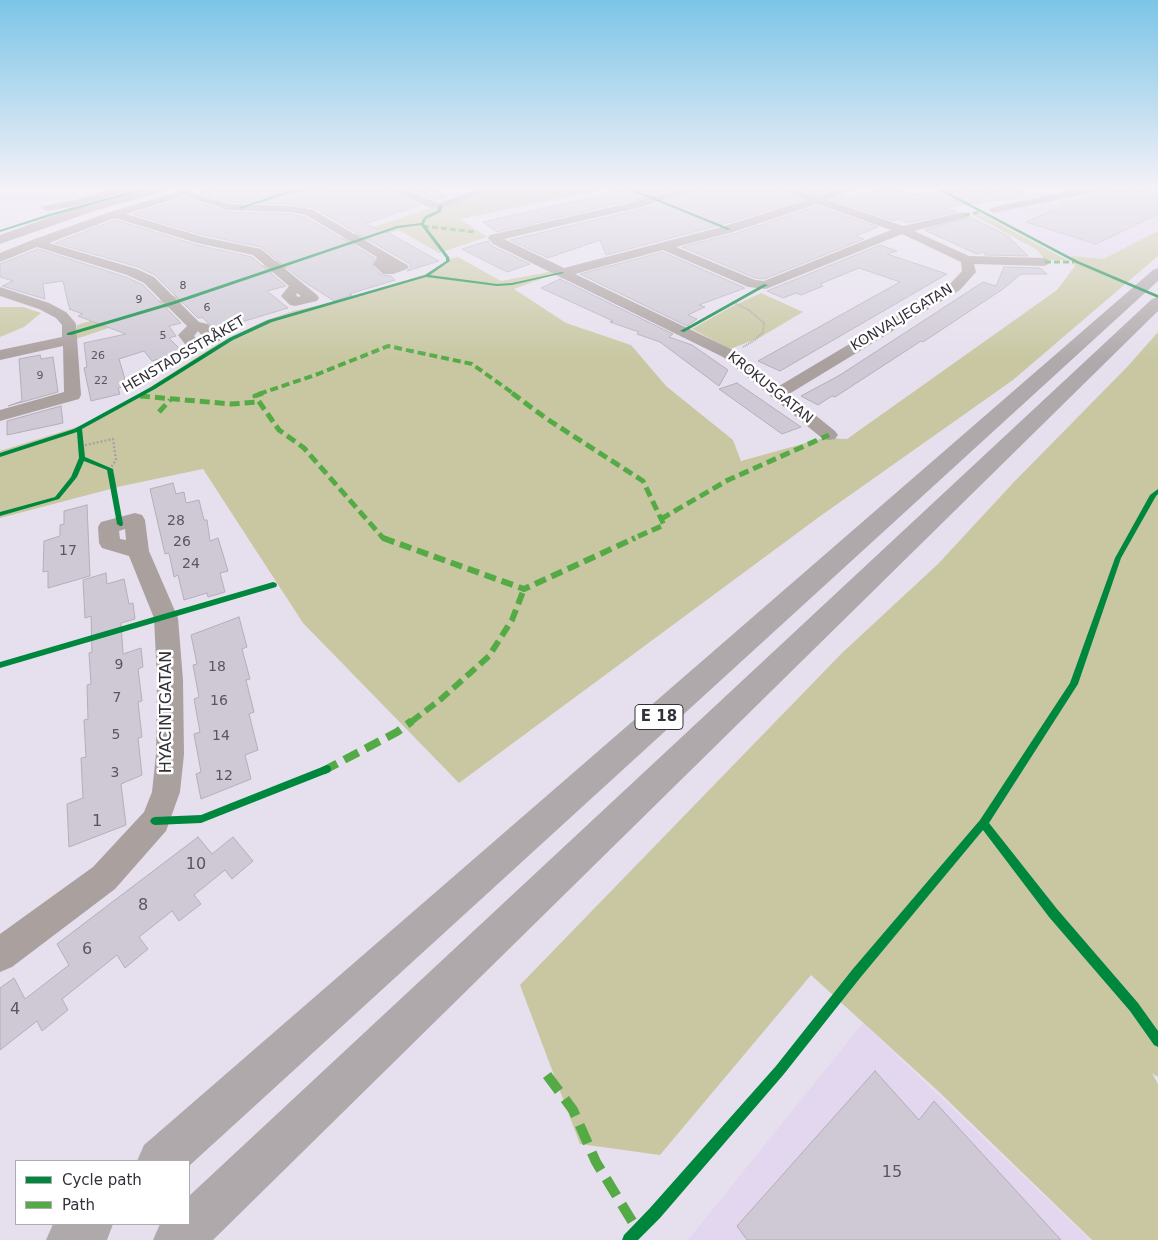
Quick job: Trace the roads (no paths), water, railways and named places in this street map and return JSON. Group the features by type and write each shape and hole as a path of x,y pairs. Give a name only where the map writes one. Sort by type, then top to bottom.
{"highway":[{"name":"E 18","path":"161,1160 1158,273"},
{"name":"E 18","path":"178,1240 1158,302"},
{"path":"71,1240 88,1225"}],"street":[{"path":"0,258 32,245"},
{"path":"42,245 132,272 149,280 195,326"},
{"path":"226,245 257,252 296,285"},
{"path":"365,245 384,256"},
{"name":"KROKUSGATAN","path":"507,245 729,354 779,392 829,435"},
{"path":"562,273 673,245"},
{"path":"666,247 753,284 766,286 866,245"},
{"path":"936,245 967,260 1045,262"},
{"name":"KONVALJEGATAN","path":"779,392 955,287 969,272 967,260"},
{"path":"0,291 44,306 61,315 69,324 73,395 0,416"},
{"path":"0,356 69,340"},
{"name":"HYACINTGATAN","path":"0,955 104,878 155,821 166,792 170,745 170,680 166,618 138,551"}]}
